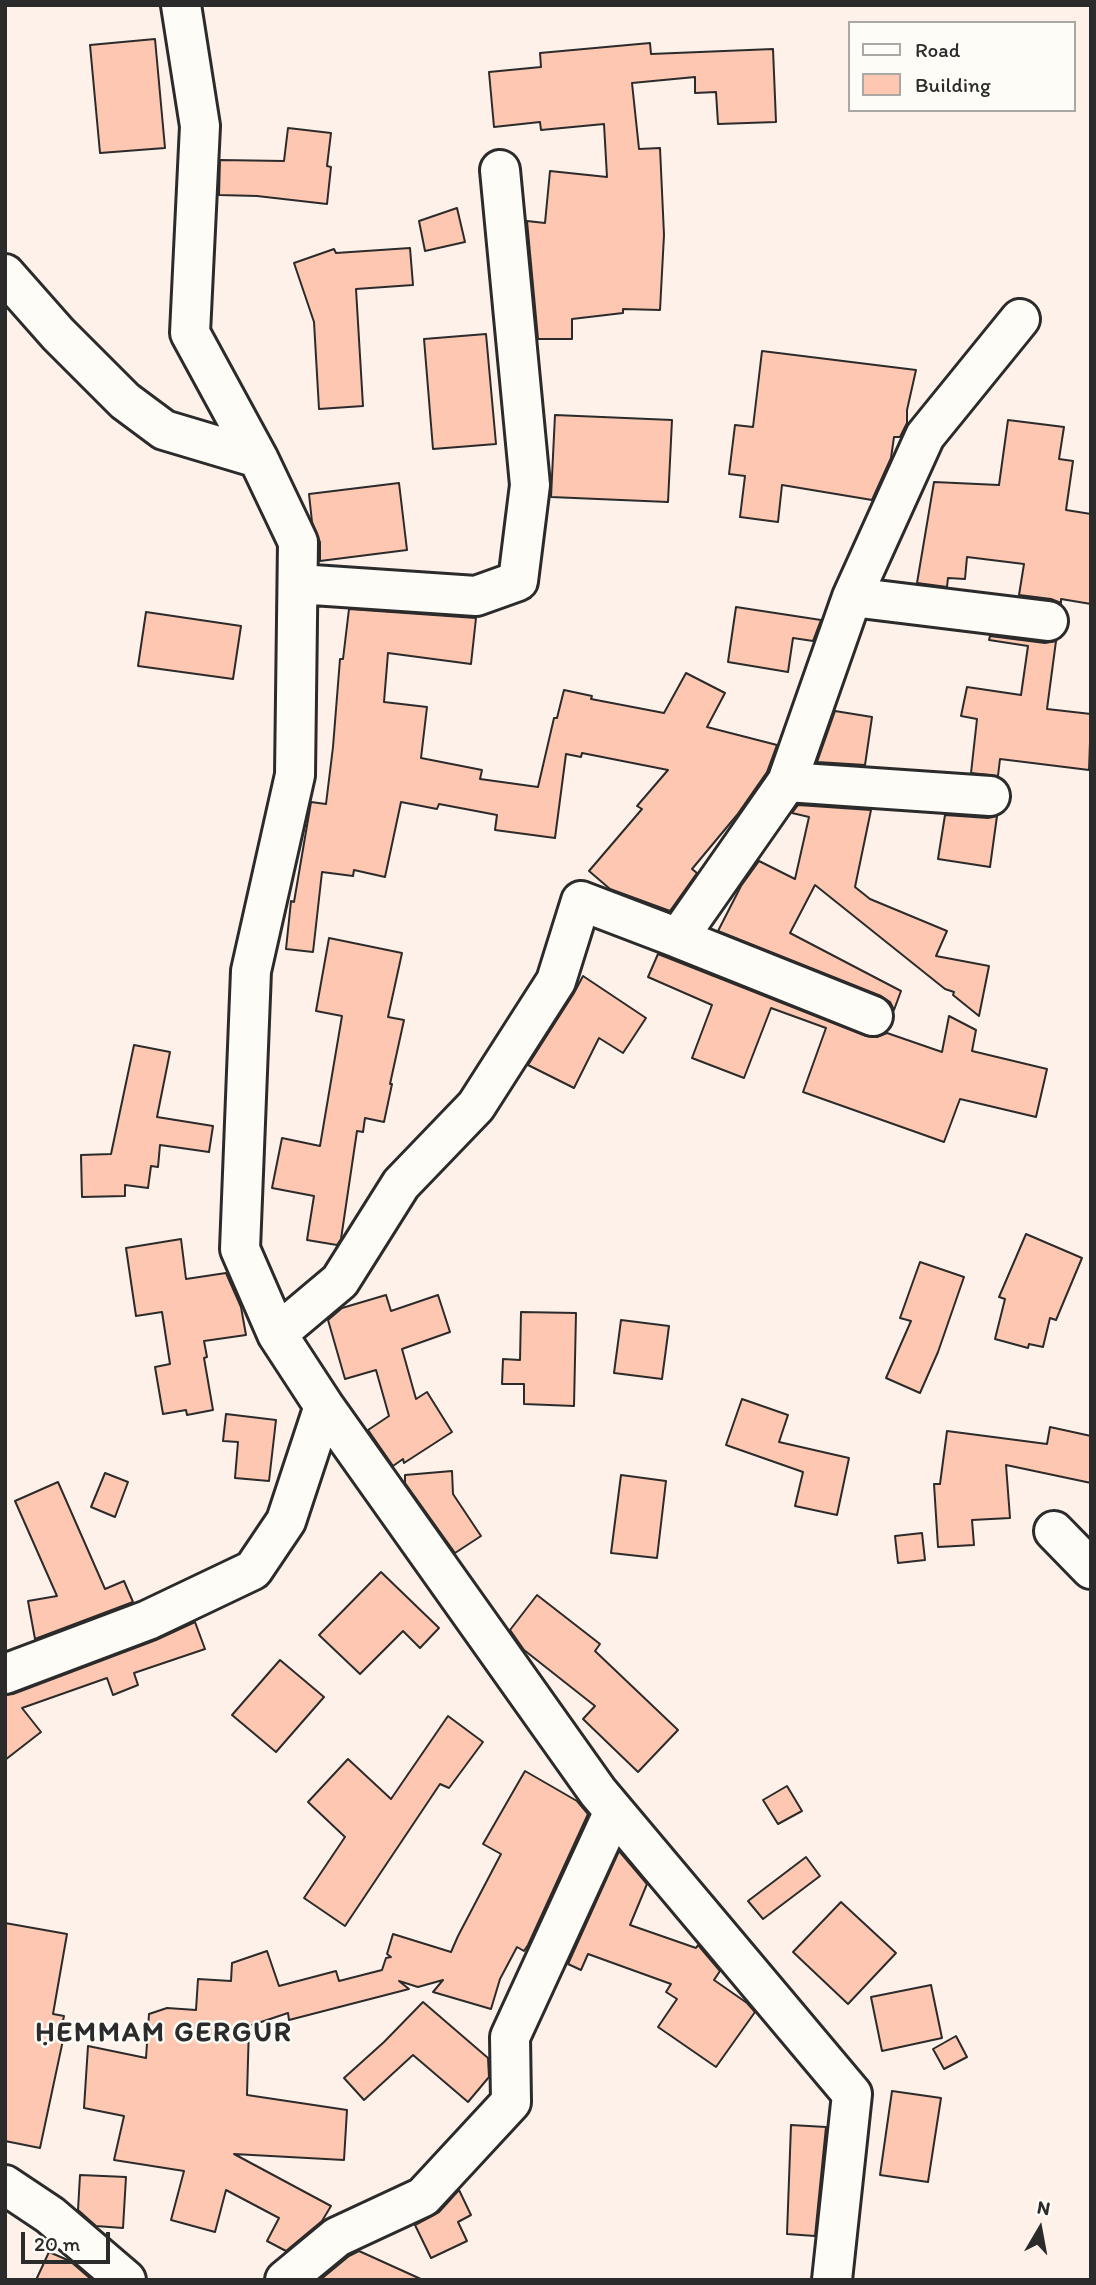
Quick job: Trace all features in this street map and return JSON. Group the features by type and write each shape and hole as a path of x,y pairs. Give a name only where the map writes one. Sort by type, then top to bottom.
{"street":[{"path":"181,5 200,126 190,333 258,458 298,542 295,775 251,971 240,1249 277,1334 324,1406 582,1769 614,1811 852,2094 832,2280"},
{"path":"298,584 476,596 518,581 530,485 500,170"},
{"path":"5,274 58,334 125,401 164,430 258,458"},
{"path":"678,938 787,782 852,597 925,436 1020,318"},
{"path":"852,597 1048,621"},
{"path":"787,782 990,796"},
{"path":"277,1334 340,1281 401,1184 476,1106 556,981 581,901 873,1016"},
{"path":"5,1674 148,1620 253,1570 286,1521 324,1406"},
{"path":"1054,1531 1091,1569"},
{"path":"285,2280 337,2237 423,2197 511,2102 510,2037 614,1811"},
{"path":"5,2185 50,2215 126,2280"}],"building":[{"path":"155,39 165,148 100,153 90,45"},
{"path":"650,43 651,54 773,49 776,122 718,124 716,92 695,93 695,77 632,83 639,149 660,148 664,235 660,310 623,309 623,313 572,319 572,339 538,339 527,221 545,223 550,171 607,177 604,124 541,130 540,122 494,127 489,72 541,67 540,53"},
{"path":"288,128 331,133 327,166 331,167 327,204 257,196 219,195 220,160 284,161"},
{"path":"457,208 465,242 425,251 419,221"},
{"path":"410,248 413,285 356,289 363,406 319,409 314,322 294,263 334,249 336,253"},
{"path":"486,334 496,444 433,449 424,339"},
{"path":"762,351 916,370 907,410 907,423 900,437 894,437 891,458 872,500 782,485 778,522 740,517 745,476 729,474 735,425 753,427"},
{"path":"555,415 672,420 668,502 551,497"},
{"path":"1008,420 1064,427 1059,459 1073,461 1066,510 1091,514 1091,604 1061,599 1061,603 1019,595 1024,564 967,557 965,579 948,578 947,587 917,583 934,482 999,485"},
{"path":"399,483 407,550 320,561 320,542 312,522 309,494"},
{"path":"736,607 821,620 813,641 793,638 788,672 728,662"},
{"path":"349,609 476,618 471,664 388,653 384,702 427,707 421,758 482,770 480,779 538,787 554,718 557,718 564,690 592,696 591,699 664,713 686,673 725,693 707,727 777,745 767,772 737,815 692,869 697,873 670,911 610,889 589,871 642,809 637,806 668,770 582,753 581,757 566,754 555,838 495,830 497,815 439,804 437,809 401,802 385,877 354,870 353,876 322,872 313,952 286,949 291,901 294,902 311,802 326,804 340,659 343,659"},
{"path":"146,612 241,626 233,679 138,666"},
{"path":"990,636 1045,643 1056,641 1047,709 1091,714 1089,770 1000,759 998,776 971,773 977,719 961,716 967,687 1021,695 1028,646 989,640"},
{"path":"835,711 872,717 865,765 817,762"},
{"path":"798,805 871,810 855,887 870,899 947,931 936,956 989,966 979,1016 953,995 954,992 945,989 815,885 790,933 901,991 894,1010 890,1002 881,996 718,931 741,886 759,861 795,879 809,817 792,813"},
{"path":"945,815 988,818 997,816 990,867 938,859"},
{"path":"329,938 402,953 388,1017 404,1020 384,1122 365,1118 363,1132 357,1131 341,1239 337,1245 307,1240 314,1196 272,1188 282,1138 320,1146 342,1016 316,1011"},
{"path":"658,954 866,1036 877,1037 887,1033 942,1052 949,1016 976,1030 972,1051 1047,1069 1036,1117 960,1099 944,1142 803,1092 826,1028 771,1008 744,1078 692,1058 712,1005 648,977"},
{"path":"583,976 646,1018 623,1053 599,1038 574,1088 528,1065"},
{"path":"134,1045 170,1052 157,1117 213,1126 209,1152 160,1145 158,1167 151,1166 148,1188 125,1185 125,1196 82,1197 81,1155 111,1154"},
{"path":"1026,1234 1082,1258 1056,1320 1050,1318 1043,1347 1029,1344 1028,1348 995,1339 1005,1299 999,1297"},
{"path":"181,1239 186,1279 226,1273 241,1307 246,1335 204,1341 207,1357 204,1358 213,1410 187,1415 186,1410 163,1414 155,1367 170,1364 162,1312 136,1316 126,1248"},
{"path":"920,1262 964,1277 938,1352 920,1393 886,1378 911,1321 900,1318"},
{"path":"386,1295 391,1311 438,1295 450,1332 402,1349 416,1399 427,1392 452,1432 404,1463 403,1459 393,1466 368,1430 389,1416 376,1370 345,1379 328,1320 342,1308"},
{"path":"521,1312 576,1313 574,1406 524,1404 524,1384 502,1384 503,1359 520,1360"},
{"path":"621,1320 669,1326 662,1379 614,1373"},
{"path":"742,1399 788,1415 779,1442 849,1458 837,1515 795,1506 803,1472 726,1445"},
{"path":"226,1414 276,1420 269,1481 235,1478 238,1442 223,1441"},
{"path":"1050,1427 1091,1436 1091,1483 1006,1465 1010,1518 972,1520 974,1545 938,1547 934,1484 940,1484 947,1431 1047,1444"},
{"path":"452,1471 453,1494 481,1536 455,1553 405,1483 405,1475"},
{"path":"105,1473 128,1482 115,1517 91,1507"},
{"path":"621,1475 666,1481 657,1558 611,1553"},
{"path":"58,1482 105,1589 124,1581 133,1602 35,1639 28,1601 57,1596 15,1501"},
{"path":"922,1533 925,1560 898,1563 895,1536"},
{"path":"381,1572 439,1628 420,1648 403,1631 360,1674 319,1635"},
{"path":"537,1595 600,1644 595,1651 678,1730 638,1772 583,1719 595,1706 524,1650 510,1630"},
{"path":"195,1622 205,1649 134,1673 138,1685 113,1695 107,1678 22,1708 41,1732 5,1760 5,1695 156,1640"},
{"path":"280,1660 324,1697 276,1752 232,1715"},
{"path":"448,1716 483,1742 449,1788 440,1784 345,1926 304,1898 345,1837 308,1802 348,1759 391,1799"},
{"path":"525,1771 577,1801 588,1814 528,1945 524,1951 517,1947 500,1979 491,2009 433,1992 443,1980 418,1987 399,1981 409,1989 289,2020 288,2013 249,2026 247,2095 347,2110 344,2160 234,2154 331,2206 322,2221 286,2251 267,2241 279,2218 226,2190 215,2232 171,2220 184,2171 114,2160 124,2116 84,2108 88,2046 146,2058 149,2014 167,2008 196,2010 198,1979 231,1981 232,1963 267,1951 279,1986 336,1971 339,1981 382,1970 386,1958 391,1957 387,1954 393,1934 451,1952 501,1854 483,1844"},
{"path":"787,1786 802,1811 778,1824 763,1800"},
{"path":"619,1851 647,1884 630,1925 696,1948 698,1945 720,1971 714,1980 747,2003 755,2012 716,2067 658,2027 677,1999 666,1992 671,1984 588,1954 581,1970 568,1964"},
{"path":"806,1857 820,1876 763,1919 748,1901"},
{"path":"841,1902 896,1953 848,2004 793,1952"},
{"path":"5,1923 67,1934 53,2014 64,2016 59,2039 63,2040 40,2148 5,2141"},
{"path":"931,1985 942,2038 882,2051 871,1997"},
{"path":"423,2002 488,2058 489,2077 468,2102 413,2055 364,2100 344,2078"},
{"path":"956,2036 967,2057 944,2069 933,2049"},
{"path":"892,2091 941,2098 928,2182 880,2175"},
{"path":"791,2125 826,2127 815,2236 787,2234"},
{"path":"80,2175 126,2177 123,2228 96,2226 78,2210"},
{"path":"459,2190 471,2215 458,2222 467,2241 431,2258 415,2225 439,2212"},
{"path":"359,2251 423,2280 320,2280"},
{"path":"49,2252 70,2261 92,2280 36,2280"}],"district":[{"name":"ḤEMMAM GERGUR","path":"164,2034"}]}
